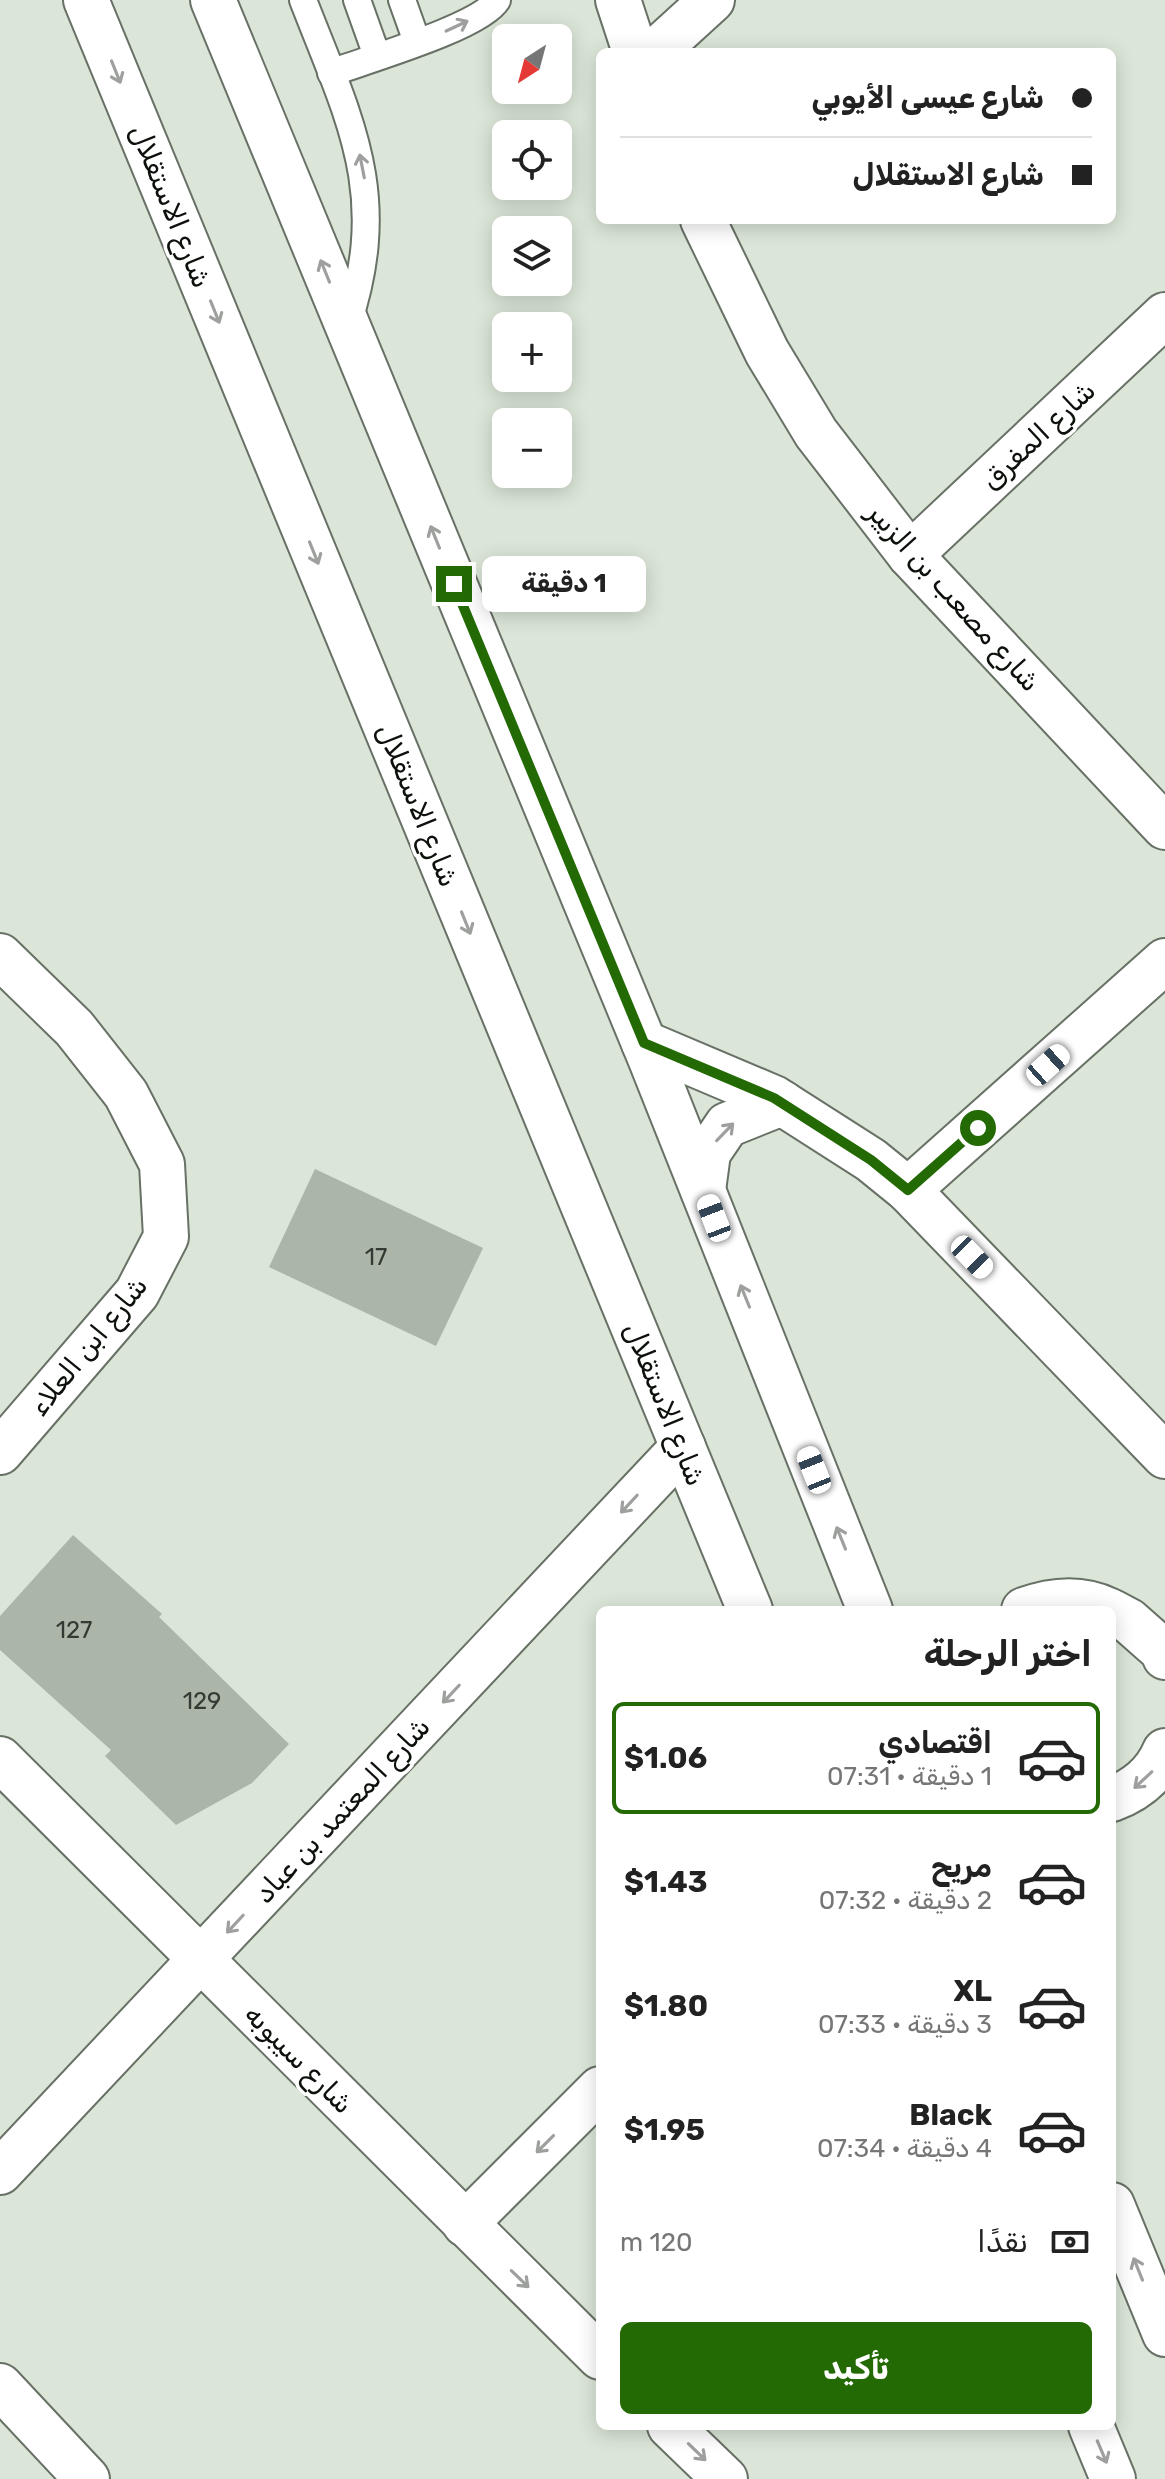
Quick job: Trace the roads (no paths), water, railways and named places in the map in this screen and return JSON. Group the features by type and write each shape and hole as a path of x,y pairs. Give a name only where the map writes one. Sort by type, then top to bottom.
{"main road":[{"name":"شارع الاستقلال","path":"86,0 748,1606"},
{"path":"213,0 644,1043 868,1606"},
{"path":"618,0 634,48"},
{"path":"659,48 712,0"},
{"name":"شارع مصعب بن الزبير","path":"705,224 767,352 816,433 910,555 1165,827"},
{"name":"شارع المفرق","path":"910,555 1165,315"},
{"name":"شارع ابن العلاء","path":"0,956 74,1028 126,1094 162,1164 166,1237 137,1293 0,1452"},
{"path":"908,1190 1165,961"},
{"path":"644,1043 782,1103 871,1160 908,1190 1165,1456"},
{"path":"703,1190 708,1153 727,1125 782,1103"},
{"name":"شارع المعتمد بن عباد","path":"0,2172 683,1447"},
{"path":"1036,1606 1070,1601 1090,1606"},
{"path":"1116,1614 1129,1621 1163,1651 1165,1657"},
{"path":"1116,1797 1149,1777 1165,1751"},
{"name":"شارع سيبوبه","path":"0,1759 596,2353"},
{"path":"465,2224 596,2093"},
{"path":"1116,2215 1165,2334"},
{"path":"0,2386 87,2479"},
{"path":"674,2430 725,2479"},
{"path":"1093,2430 1113,2479"}],"lane":[{"path":"303,0 357,141 364,179 367,216 365,253 359,290 347,326"},
{"path":"357,0 377,56"},
{"path":"402,0 417,42"},
{"path":"331,73 454,28 493,8 497,0"}]}
